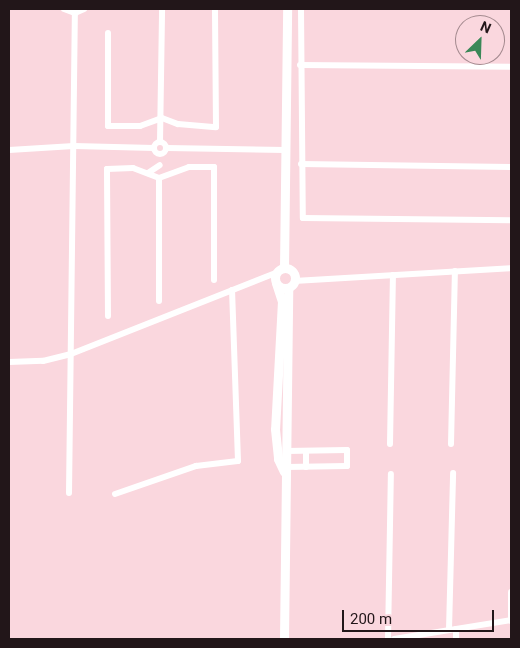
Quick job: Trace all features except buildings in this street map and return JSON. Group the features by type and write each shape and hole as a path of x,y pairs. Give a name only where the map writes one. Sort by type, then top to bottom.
{"street":[{"path":"64,9 75,13 84,9"},
{"path":"154,148 160,142 162,118 162,9"},
{"path":"108,33 108,126 140,126 162,118 178,124 216,127 215,9"},
{"path":"284,268 287,9"},
{"path":"301,9 302,218 511,220"},
{"path":"70,493 75,13"},
{"path":"300,65 511,67"},
{"path":"160,142 166,148 285,150"},
{"path":"9,150 74,146 154,148 160,154 160,165 170,174"},
{"path":"160,154 166,148"},
{"path":"301,164 511,167"},
{"path":"148,173 160,165"},
{"path":"108,316 107,169 133,168 159,178 189,167 214,167 214,280"},
{"path":"159,178 159,301"},
{"path":"9,362 43,361 71,354 276,273 284,268"},
{"path":"284,268 292,271 286,451 284,639"},
{"path":"276,283 291,285 393,275 511,268"},
{"path":"451,444 454,272"},
{"path":"276,273 276,283 282,300 275,429 278,459 286,471"},
{"path":"390,444 393,275"},
{"path":"116,494 196,466 238,461 232,290"},
{"path":"286,451 347,450 347,466 306,467 286,471"},
{"path":"306,451 306,467"},
{"path":"452,473 452,630 456,639"},
{"path":"388,639 391,474"},
{"path":"394,639 432,636 452,630 511,620 511,592"}]}
